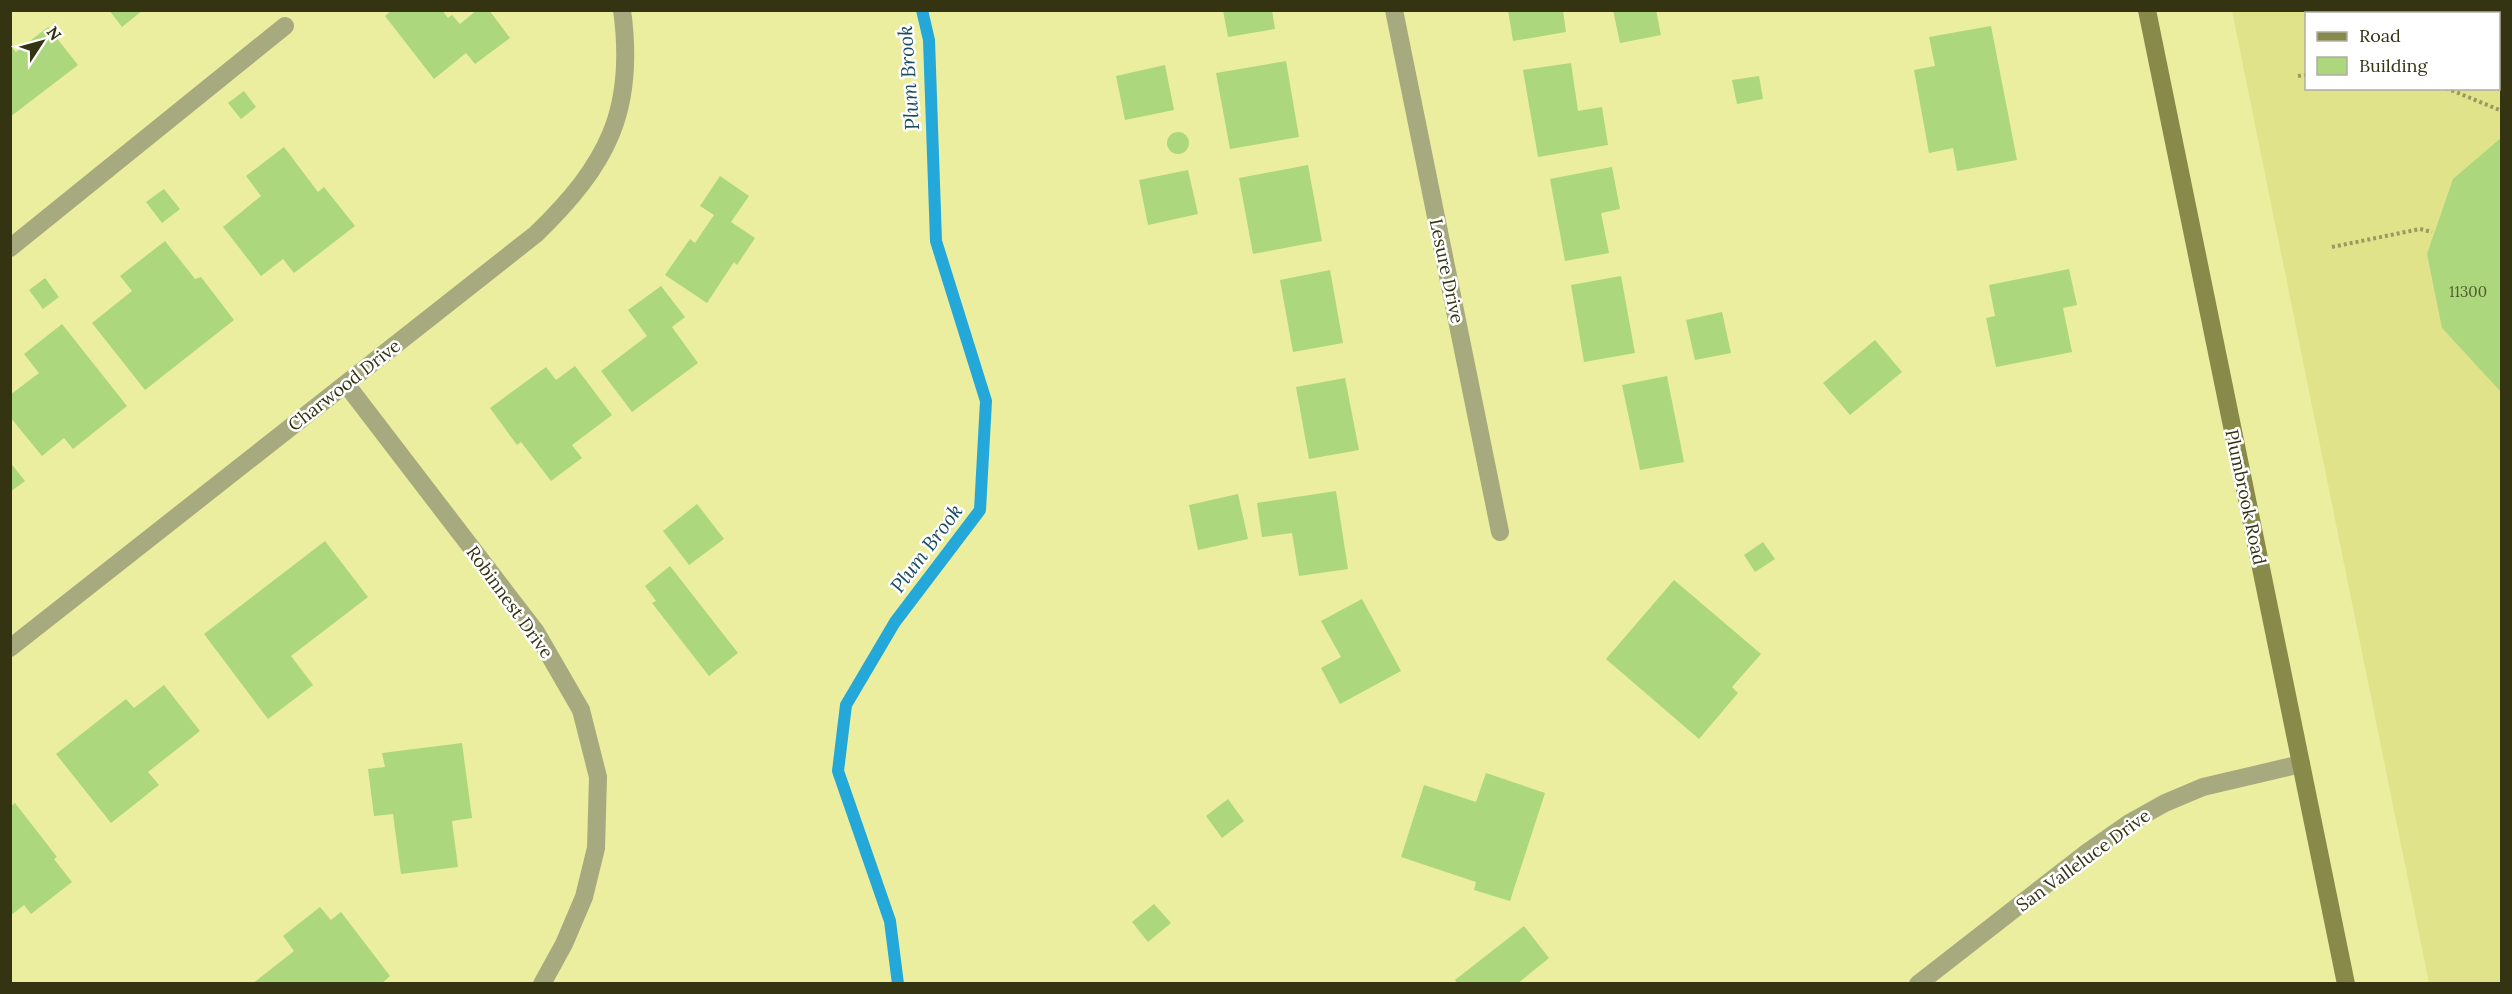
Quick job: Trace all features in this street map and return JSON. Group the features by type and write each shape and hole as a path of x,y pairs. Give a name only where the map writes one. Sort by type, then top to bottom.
{"street":[{"name":"Charwood Drive","path":"10,648 536,234 564,206 590,175 611,138 626,82 627,44 622,10"},
{"name":"Lesure Drive","path":"1394,10 1500,532"},
{"name":"Plumbrook Road","path":"2147,10 2346,984"},
{"path":"10,248 285,26"},
{"name":"Robinnest Drive","path":"346,384 536,632 581,710 598,777 596,848 584,897 564,944 542,984"},
{"name":"San Valleluce Drive","path":"1918,984 2085,854 2165,802 2203,787 2301,764"}],"path":[{"path":"2298,76 2305,75"},
{"path":"2451,90 2502,111"},
{"path":"2332,247 2420,230 2432,232"}],"shaded area":[{"path":"2232,11 2501,11 2501,983 2429,983"}],"building":[{"path":"109,10 143,10 122,27"},
{"path":"392,10 442,10 448,18 452,15 460,24 477,10 489,10 510,38 475,64 466,53 434,79 385,16"},
{"path":"1223,10 1272,10 1275,29 1228,37"},
{"path":"1508,10 1563,10 1566,32 1513,41"},
{"path":"1613,10 1656,10 1661,35 1620,43"},
{"path":"1991,26 2017,160 1957,171 1953,148 1929,153 1914,70 1935,66 1929,37"},
{"path":"48,27 78,65 10,117 10,45 16,52"},
{"path":"1286,61 1299,137 1230,149 1216,73"},
{"path":"1571,63 1578,111 1602,107 1608,145 1538,157 1523,70"},
{"path":"1165,65 1174,110 1125,120 1116,76"},
{"path":"1759,76 1763,99 1737,104 1732,80"},
{"path":"244,91 256,107 241,119 228,103"},
{"path":"1178,132 1186,135 1189,143 1186,151 1178,154 1170,151 1167,143 1170,135"},
{"path":"2502,137 2502,393 2442,328 2427,254 2453,179"},
{"path":"284,147 318,192 324,187 355,226 294,273 283,259 261,276 223,227 261,196 246,176"},
{"path":"1308,165 1322,241 1253,254 1239,178"},
{"path":"1612,167 1620,209 1601,213 1609,253 1565,261 1550,179"},
{"path":"1188,170 1198,214 1148,225 1139,180"},
{"path":"720,176 749,196 731,222 755,238 737,265 734,262 707,303 665,275 690,239 695,243 714,215 700,206"},
{"path":"164,189 180,209 162,223 146,202"},
{"path":"165,241 195,279 201,277 234,320 145,390 92,323 132,291 120,276"},
{"path":"2069,269 2077,305 2063,308 2072,352 1996,367 1986,318 1995,316 1989,285"},
{"path":"1330,270 1343,343 1293,352 1280,280"},
{"path":"1621,276 1635,353 1584,362 1571,285"},
{"path":"45,278 59,297 43,309 29,290"},
{"path":"661,286 685,317 672,327 698,363 632,412 601,371 647,336 628,310"},
{"path":"1722,312 1731,353 1695,360 1686,320"},
{"path":"62,324 127,406 73,449 64,438 42,456 10,417 10,395 39,373 24,354"},
{"path":"1875,340 1902,372 1850,415 1823,383"},
{"path":"575,366 612,415 572,445 582,458 551,481 521,442 517,445 490,408 546,367 556,380"},
{"path":"1667,376 1684,462 1640,470 1622,385"},
{"path":"1345,378 1359,450 1309,459 1296,387"},
{"path":"10,462 25,481 10,492"},
{"path":"1336,491 1348,569 1299,576 1292,533 1262,537 1257,503"},
{"path":"1238,494 1248,539 1198,550 1189,505"},
{"path":"697,504 724,539 689,565 663,531"},
{"path":"325,541 368,597 291,656 313,685 268,719 204,634"},
{"path":"1763,542 1775,559 1755,572 1744,555"},
{"path":"670,566 738,653 709,676 652,603 656,601 645,586"},
{"path":"1674,580 1761,654 1732,687 1738,693 1699,739 1606,659"},
{"path":"1362,599 1401,671 1340,704 1321,668 1341,657 1321,621"},
{"path":"164,685 200,731 148,772 159,785 111,823 56,754 126,699 134,708"},
{"path":"462,743 472,818 452,821 458,867 401,874 393,814 374,816 368,769 385,767 382,753"},
{"path":"1486,773 1545,793 1510,901 1474,890 1476,882 1401,857 1424,785 1476,802"},
{"path":"1228,799 1244,821 1222,838 1206,816"},
{"path":"15,803 57,857 54,859 72,882 31,914 24,905 10,916 10,807"},
{"path":"1154,904 1171,923 1148,942 1132,922"},
{"path":"320,907 331,920 341,912 390,976 381,984 252,984 294,951 283,936"},
{"path":"1524,926 1549,958 1517,984 1458,984 1455,980"}],"waterway":[{"name":"Plum Brook","path":"898,984 890,921 838,771 846,705 895,622 980,510 986,401 936,241 929,40 922,10"}]}
